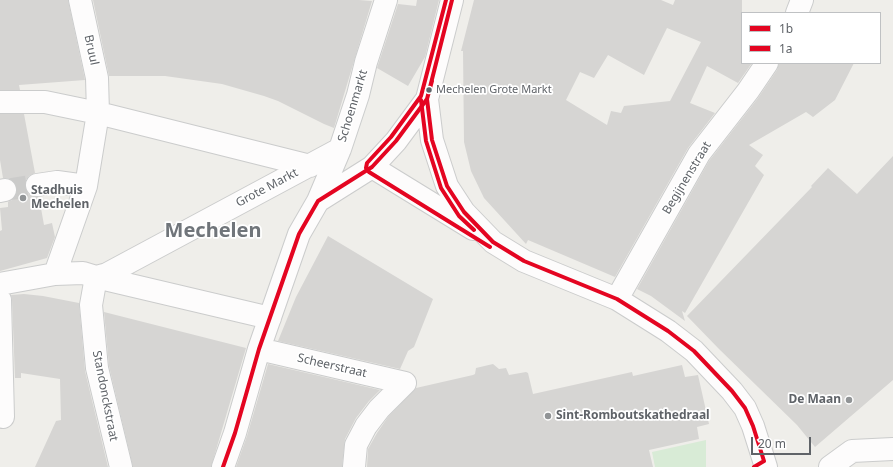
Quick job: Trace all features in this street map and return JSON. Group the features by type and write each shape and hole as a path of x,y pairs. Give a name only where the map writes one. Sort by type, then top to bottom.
{"street":[{"name":"Bruul","path":"80,0 97,78 98,106"},
{"name":"Schoenmarkt","path":"340,149 358,95 366,62 386,0"},
{"path":"796,12 802,0"},
{"path":"452,3 427,100 432,140 447,186 464,212 493,242"},
{"name":"Begijnenstraat","path":"617,299 699,154 748,91 766,64"},
{"path":"318,201 372,167 396,141 427,100"},
{"name":"Grote Markt","path":"0,102 45,102 98,106 310,166"},
{"path":"55,274 86,186 98,106"},
{"name":"Grote Markt","path":"96,277 107,274 340,149"},
{"path":"223,467 235,433 259,349 300,234 318,201 340,149"},
{"path":"372,167 524,261 617,299 668,331 694,351 732,391 745,408 750,420 762,465"},
{"path":"37,185 57,182 86,186"},
{"path":"0,284 55,274 83,273 270,318"},
{"name":"Standonckstraat","path":"96,277 91,305 97,368 121,467"},
{"path":"0,300 3,418"},
{"name":"Scheerstraat","path":"259,349 405,383 379,409 366,426 356,445 354,467"},
{"path":"830,467 852,451 893,449"}],"green space":[{"path":"706,440 706,467 655,467 652,452"}],"building":[{"path":"0,0 68,0 85,80 19,85 20,90 0,90"},
{"path":"93,0 372,1 334,128 278,101 222,84 165,76 109,76"},
{"path":"417,0 439,0 425,57 408,86 377,68 398,4 416,6"},
{"path":"474,0 661,0 673,5 675,0 742,0 741,64 751,64 738,83 707,66 690,103 715,113 688,148 615,277 528,240 526,244 484,198 471,171 464,142 463,51 461,51","holes":["667,28 701,42 670,101 624,106 621,113 611,111 607,125 566,100 580,72 594,78 608,55 644,75"]},
{"path":"779,64 853,64 835,100 813,117 806,112 749,145 763,155 755,166 764,175 685,313 682,311 685,321 651,296 637,289 709,161 758,98 777,70"},
{"name":"Stadhuis Mechelen","path":"0,114 24,114 35,173 29,176 26,180 25,187 28,193 32,196 39,197 44,225 52,223 55,237 47,258 0,271 0,231 2,230 0,208 8,207 8,202 14,199 17,194 17,188 14,181 9,178 3,178 0,160"},
{"path":"893,156 893,380 815,447 797,425 687,316 812,187 811,186 828,168 857,194"},
{"path":"328,236 433,299 414,347 408,351 400,369 278,341 296,297"},
{"path":"24,294 79,303 85,371 108,467 35,467 56,421 61,420 60,379 21,373 21,378 15,378 11,295"},
{"path":"104,312 246,348 211,467 133,467 109,366"},
{"path":"268,364 380,390 356,418 345,439 342,467 236,467 247,436"},
{"name":"Sint-Romboutskathedraal","path":"493,364 499,369 506,368 509,375 526,372 528,373 533,394 632,372 633,376 682,365 685,377 698,375 709,424 697,427 699,439 649,450 653,467 367,467 368,449 377,433 388,417 416,388 473,375 475,374 476,368"}],"tunnel":[{"path":"5,190 37,185"}],"transit line":[{"name":"1a","path":"446,0 421,96 391,137 367,163 366,168 369,172 490,247"},
{"name":"1b","path":"452,0 427,99 432,140 447,186 464,212 493,242 524,261 617,299 668,331 694,351 732,391 745,408 753,426 764,461 754,467"},
{"name":"1b","path":"223,467 235,433 259,349 299,234 318,201 372,167 396,141 427,99 432,81"},
{"name":"1a","path":"421,100 426,141 441,188 459,216 474,230"}],"place":[{"name":"Mechelen Grote Markt","path":"429,90"},
{"name":"Stadhuis Mechelen","path":"23,198"},
{"name":"De Maan","path":"849,400"},
{"name":"Sint-Romboutskathedraal","path":"548,416"}],"district":[{"name":"Mechelen","path":"213,231"}]}
